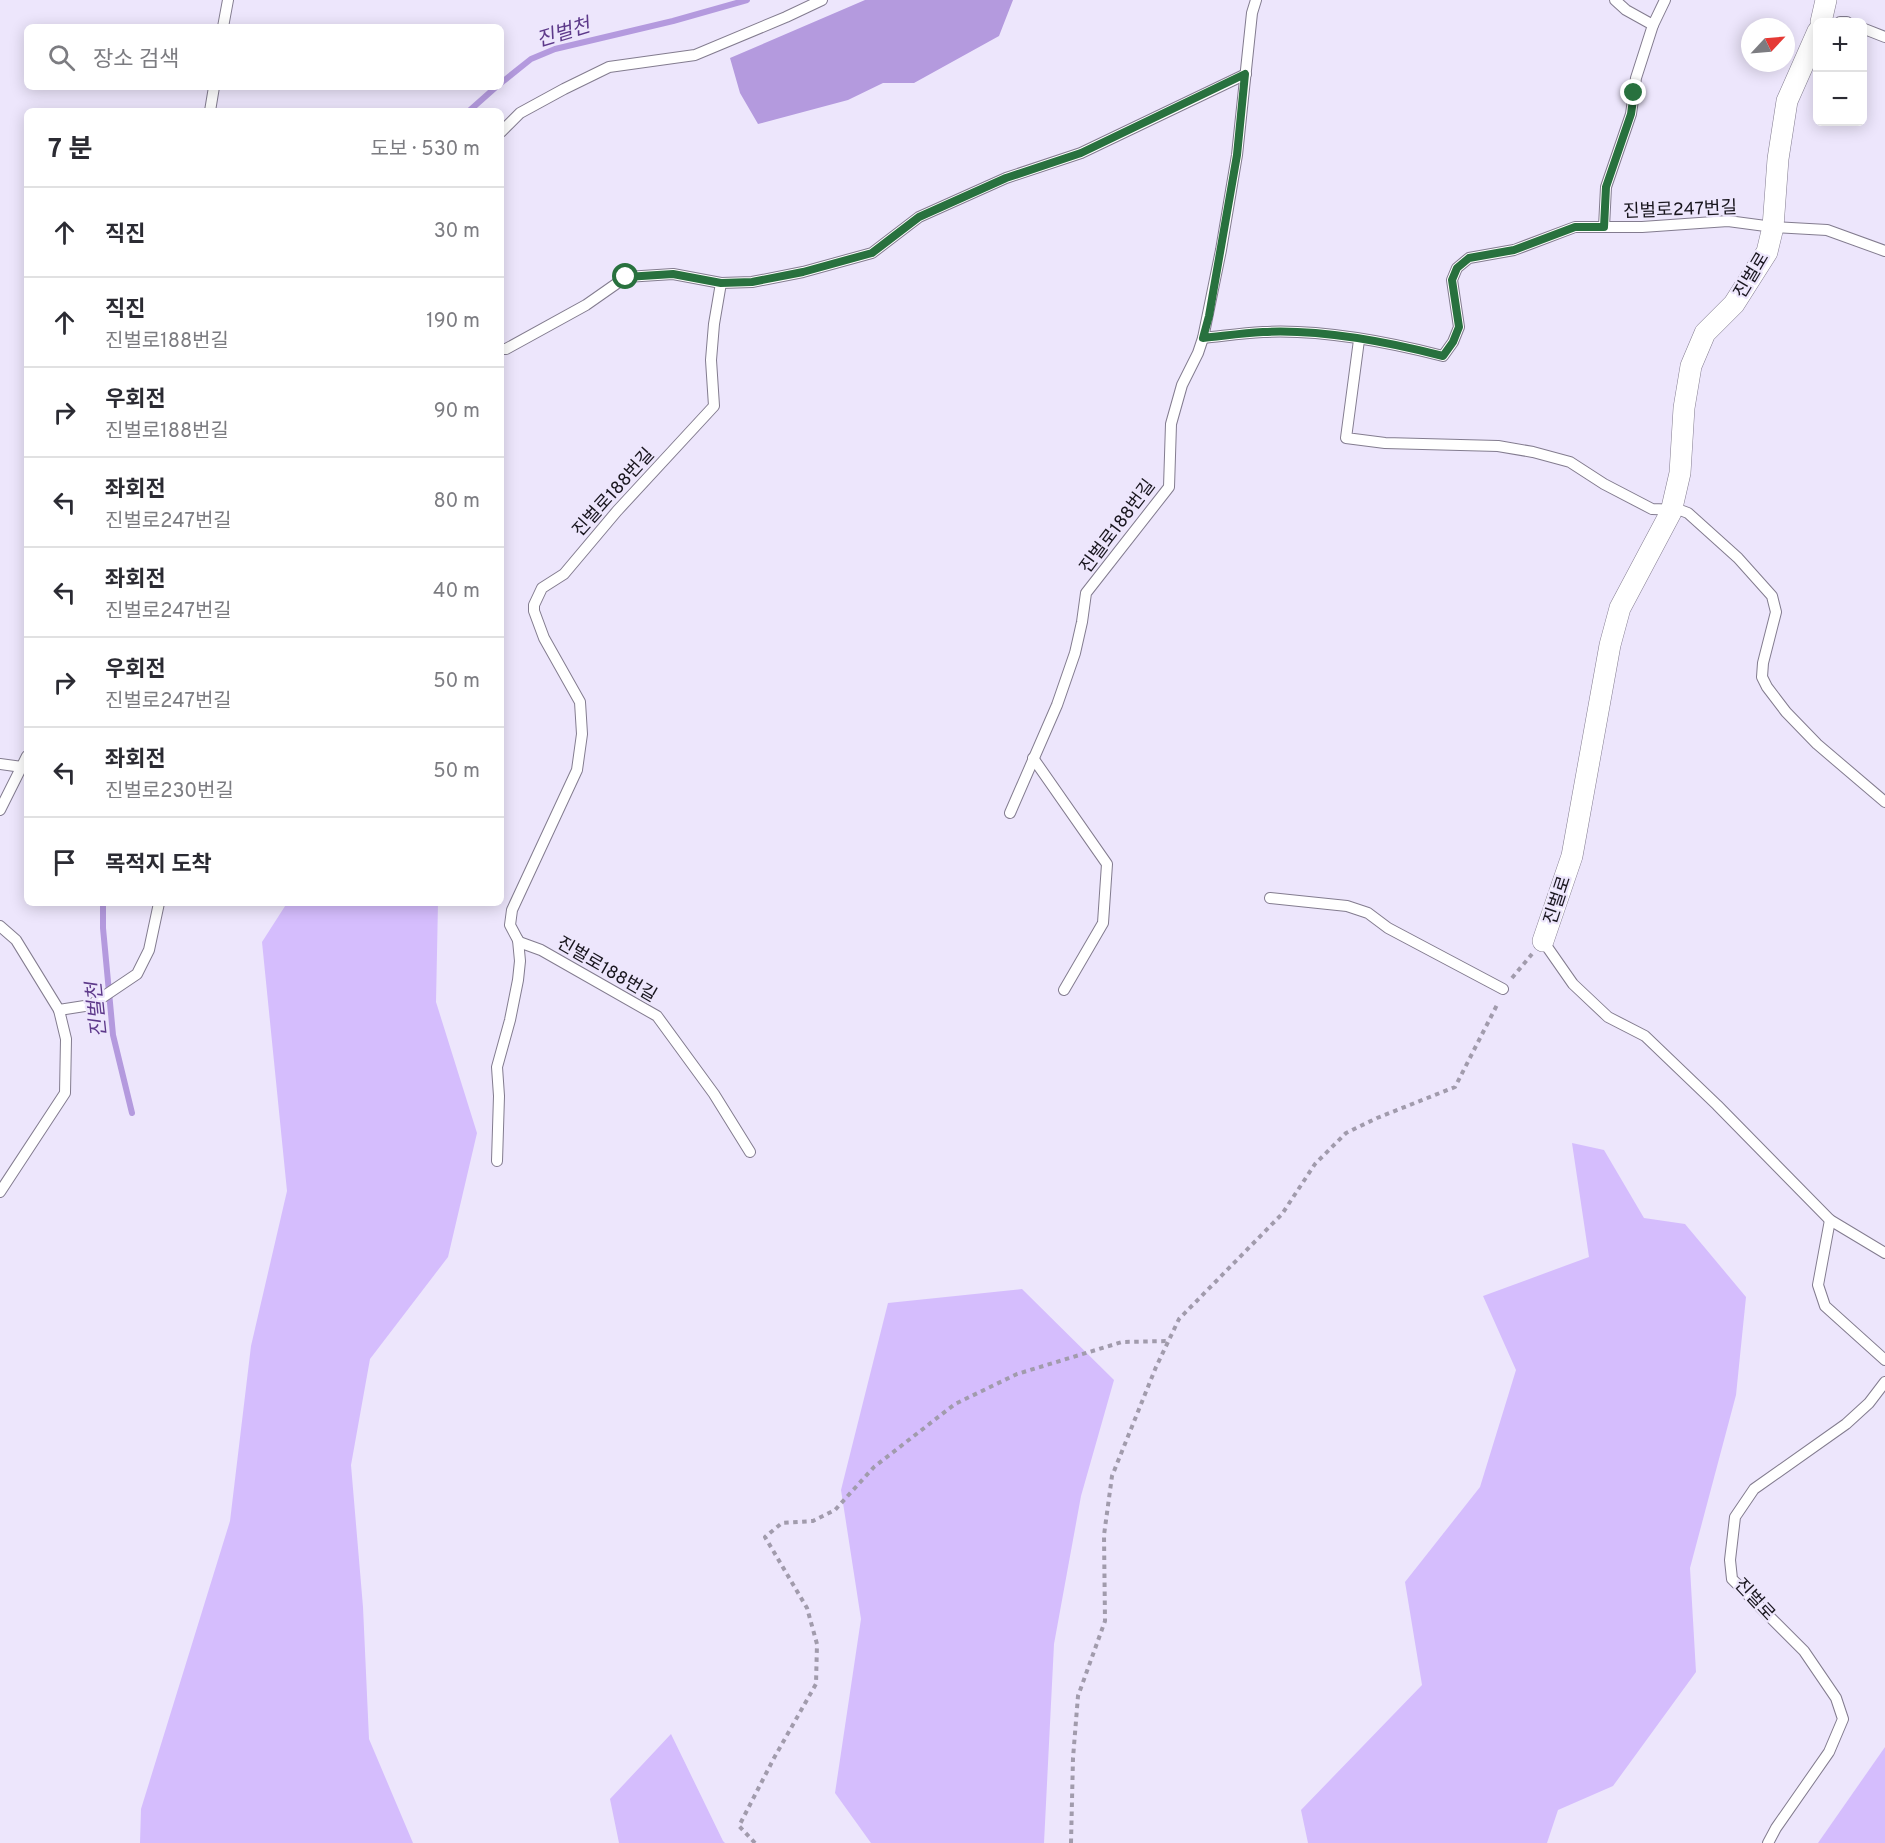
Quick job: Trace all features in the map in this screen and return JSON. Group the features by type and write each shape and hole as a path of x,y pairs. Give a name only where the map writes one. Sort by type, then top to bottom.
{"street":[{"path":"1822,18 1826,0"},
{"name":"진벌로","path":"1544,941 1572,856 1610,645 1620,608 1671,510 1680,473 1684,408 1690,366 1705,333 1734,304 1767,252 1773,227 1778,159 1787,101 1813,42"}],"lane":[{"path":"224,24 228,0"},
{"path":"504,129 520,113 609,67 695,55 822,0"},
{"name":"진벌로188번길","path":"1010,813 1058,705 1075,653 1086,593 1169,487 1171,424 1182,385 1198,353 1209,316 1235,166 1252,13 1256,0"},
{"path":"1615,0 1626,10 1653,25"},
{"path":"1604,227 1606,187 1631,114 1636,78 1653,25 1665,0"},
{"path":"1867,30 1885,37"},
{"path":"504,349 586,305 626,277 673,274 721,283 752,282 793,274 872,253 919,217 1006,178 1081,153 1245,74"},
{"path":"210,108 214,90"},
{"name":"진벌로247번길","path":"1203,338 1264,332 1312,333 1401,345 1443,356 1453,342 1459,327 1452,280 1457,268 1469,258 1514,250 1575,227 1642,227 1728,221 1773,227 1827,230 1885,251"},
{"name":"진벌로188번길","path":"721,283 711,360 714,406 617,511 564,574 542,588 534,604 534,611 544,638 580,702 582,734 577,770 512,910 510,926 518,940 541,950 657,1016 714,1094 750,1152"},
{"path":"1359,340 1346,438 1385,443 1498,446 1533,452 1570,462 1604,484 1652,508 1688,513 1738,558 1772,596 1776,612 1763,663 1762,677 1767,687 1786,712 1817,744 1885,801"},
{"path":"1034,758 1107,864 1102,922 1064,990"},
{"path":"0,810 24,763"},
{"path":"0,764 22,767"},
{"path":"1270,898 1347,906 1368,914 1388,928 1503,989"},
{"path":"59,1010 91,1005 137,974 149,950 158,906"},
{"path":"0,926 16,940 59,1010 66,1039 65,1093 0,1192"},
{"path":"497,1161 499,1095 496,1067 510,1020 518,980 520,961 518,940"},
{"name":"진벌로","path":"1544,941 1573,984 1608,1017 1645,1036 1717,1105 1830,1220 1885,1252"},
{"path":"1830,1220 1818,1286 1825,1306 1885,1360"},
{"name":"진벌로","path":"1768,1843 1829,1752 1843,1719 1836,1698 1804,1651 1732,1579 1730,1560 1736,1517 1754,1489 1846,1424 1869,1403 1885,1382"}],"path":[{"path":"1071,1843 1073,1758 1078,1696 1105,1621 1104,1535 1112,1476 1156,1367 1179,1319 1282,1214 1315,1164 1346,1133 1455,1087 1490,1022 1503,989 1544,941"},
{"path":"755,1843 739,1826 816,1684 817,1644 807,1608 765,1537 782,1523 813,1521 836,1510 874,1467 955,1404 1017,1374 1122,1342 1168,1341"}],"shaded area":[{"path":"865,0 1013,0 999,36 914,83 883,83 848,100 758,124 740,93 730,58"},
{"path":"285,906 438,906 436,1002 477,1133 448,1257 370,1359 351,1465 363,1607 369,1739 413,1843 140,1843 141,1809 230,1521 251,1346 287,1191 262,942"},
{"path":"1572,1143 1604,1150 1644,1218 1685,1224 1746,1297 1736,1395 1690,1568 1696,1672 1613,1786 1558,1810 1547,1843 1308,1843 1301,1810 1422,1685 1405,1582 1480,1487 1516,1370 1483,1296 1589,1257"},
{"path":"1022,1289 1114,1380 1081,1496 1054,1644 1044,1843 871,1843 835,1793 861,1619 841,1490 888,1303"},
{"path":"671,1734 725,1843 619,1843 610,1799"},
{"path":"1885,1747 1885,1843 1818,1843"}],"waterway":[{"name":"진벌천","path":"504,81 531,59 555,49 673,21 747,0"},
{"name":"진벌천","path":"472,108 493,90"},
{"name":"진벌천","path":"103,906 113,1035 132,1113"}],"route":[{"path":"626,277 673,274 730,284 752,282 803,272 872,253 919,217 1006,178 1081,153 1245,74 1237,155 1209,316 1203,338 1264,332 1312,333 1401,345 1443,356 1453,342 1459,327 1452,280 1457,268 1469,258 1514,250 1575,227 1604,227 1606,187 1631,114 1634,93"}]}
